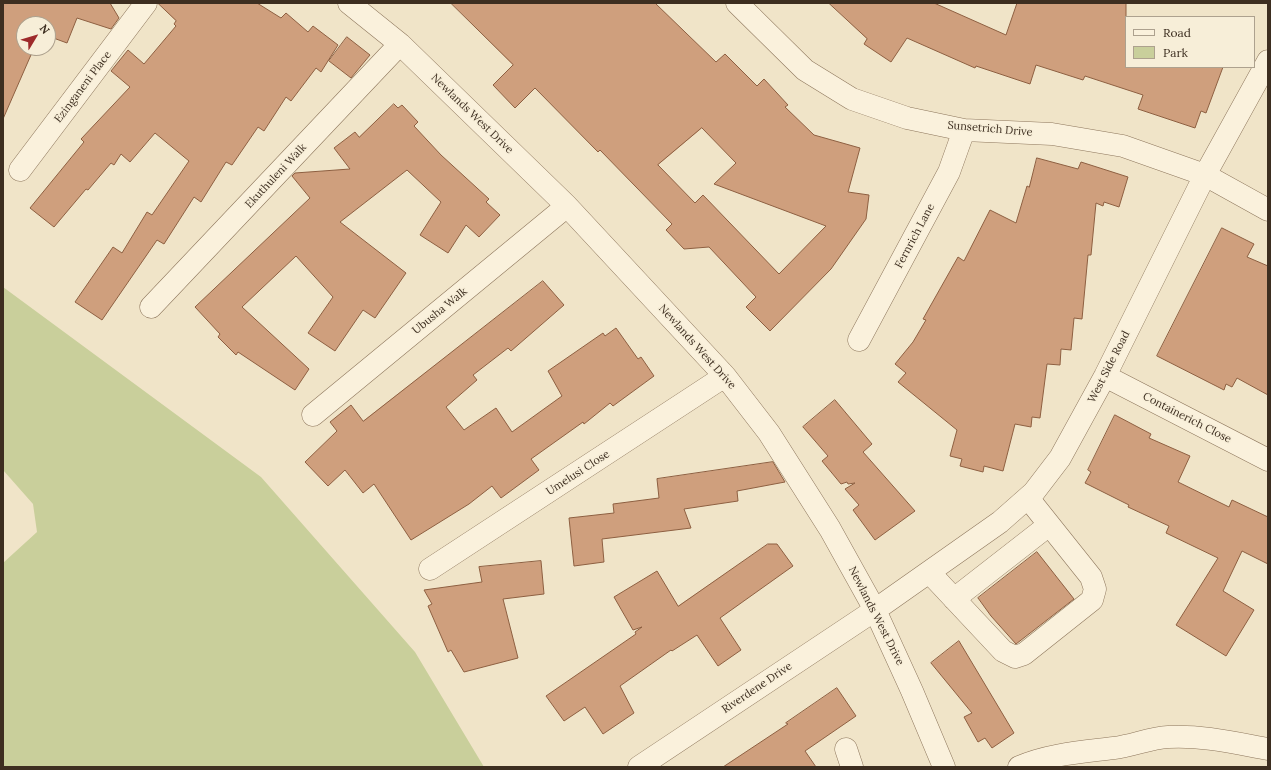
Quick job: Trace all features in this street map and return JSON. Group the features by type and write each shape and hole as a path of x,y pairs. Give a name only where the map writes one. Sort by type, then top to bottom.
{"street":[{"name":"Ezinganeni Place","path":"20,170 146,3"},
{"name":"Newlands West Drive","path":"349,3 400,44 567,206 725,376 769,433 830,529 875,610 912,691 944,767"},
{"name":"Sunsetrich Drive","path":"737,3 805,70 852,99 907,118 964,130 1052,134 1123,146 1205,175 1268,210"},
{"name":"Ekuthuleni Walk","path":"151,307 400,44"},
{"name":"West Side Road","path":"875,610 1000,522 1028,498 1060,458 1105,376 1205,175 1268,61"},
{"name":"Fernrich Lane","path":"859,340 949,172 964,130"},
{"name":"Ubusha Walk","path":"313,415 567,206"},
{"name":"Umelusi Close","path":"430,569 725,376"},
{"name":"Containerich Close","path":"1105,376 1268,460"},
{"path":"929,572 1003,651 1015,657 1024,654 1092,600 1095,589 1091,577 1028,498"},
{"path":"954,599 1049,524"},
{"name":"Riverdene Drive","path":"639,767 875,610"},
{"path":"1018,767 1030,762 1069,753 1116,748 1168,737 1212,738 1268,749"}],"green space":[{"path":"3,287 261,477 415,652 484,767 3,767 3,563 37,532 33,504 3,470"}],"building":[{"path":"3,3 110,3 119,18 111,29 77,18 67,43 56,39 56,16 16,16 16,56 31,56 3,119"},
{"path":"158,3 257,3 281,18 286,13 308,32 313,26 338,45 321,72 316,68 291,101 286,97 264,131 258,127 232,165 226,162 201,202 194,197 164,244 157,240 102,320 75,302 113,247 122,253 147,212 152,215 189,161 155,133 130,162 121,154 114,165 111,163 88,190 86,189 54,227 30,208 84,142 81,139 130,87 111,71 128,50 144,64 176,26 174,24 176,21"},
{"path":"451,3 655,3 716,62 725,54 757,86 764,79 788,105 785,107 814,135 860,148 848,192 869,195 866,219 831,269 770,331 746,307 756,297 709,247 684,249 666,230 672,224 600,150 598,152 535,88 515,108 493,85 513,65","holes":["702,128 736,163 714,184 826,226 779,274 703,195 695,203 658,165"]},
{"path":"829,3 934,3 1006,35 1017,3 1126,3 1125,68 1223,68 1206,113 1201,111 1195,128 1138,109 1143,95 1085,76 1083,80 1036,65 1030,84 976,66 975,68 907,38 891,62 864,44 867,39"},
{"path":"347,37 370,55 351,78 329,61"},
{"path":"394,104 398,108 402,105 418,122 414,126 441,155 489,199 486,202 500,215 479,237 466,225 448,253 420,235 441,202 407,170 340,222 406,273 375,318 363,310 335,351 308,333 333,297 296,256 242,307 309,369 295,390 238,352 236,355 218,337 220,334 195,307 310,198 292,176 295,173 350,169 334,148 355,132 359,137"},
{"path":"1037,158 1078,169 1081,162 1128,177 1119,207 1104,202 1103,206 1096,203 1091,255 1088,255 1082,319 1074,318 1071,350 1061,349 1060,365 1047,364 1040,418 1032,417 1031,427 1015,424 1003,471 984,466 983,472 960,466 962,459 950,456 957,430 898,382 906,373 895,364 913,342 926,320 923,319 958,257 964,261 990,210 1016,223 1027,186 1029,187"},
{"path":"1222,228 1254,244 1247,257 1268,266 1268,395 1237,378 1232,387 1226,384 1224,390 1157,356"},
{"path":"543,281 564,305 511,351 508,348 473,375 477,380 446,407 464,430 496,408 512,432 562,396 548,371 603,333 605,336 616,328 638,359 641,357 654,376 613,406 610,403 584,424 583,422 531,459 539,470 501,498 492,486 469,504 411,540 374,484 363,493 345,470 328,486 305,462 337,431 330,422 351,405 363,421"},
{"path":"835,400 872,444 863,452 915,511 875,540 853,510 859,505 845,489 855,483 848,484 847,482 841,484 822,461 828,456 803,427"},
{"path":"1115,415 1151,434 1149,438 1190,456 1178,482 1229,507 1232,500 1268,517 1268,564 1242,551 1223,591 1254,610 1226,656 1176,625 1218,558 1166,533 1169,526 1128,507 1129,505 1085,483 1091,472 1088,470"},
{"path":"773,462 785,482 737,491 738,501 684,509 691,528 602,539 604,562 574,566 569,518 614,513 613,504 659,498 657,479"},
{"path":"768,544 777,544 793,566 720,618 741,650 718,666 697,635 672,651 671,650 620,686 634,713 603,734 585,707 564,721 546,696 636,634 635,632 642,627 633,630 614,597 657,571 678,606"},
{"path":"1037,552 1074,599 1016,644 991,616 978,598"},
{"path":"541,561 544,594 503,599 518,658 464,672 451,650 448,652 428,606 432,604 424,590 482,582 479,567"},
{"path":"959,641 1014,733 992,748 985,738 978,742 964,717 972,713 931,663"},
{"path":"837,688 856,716 805,751 816,767 723,767 788,724 786,723"}]}
